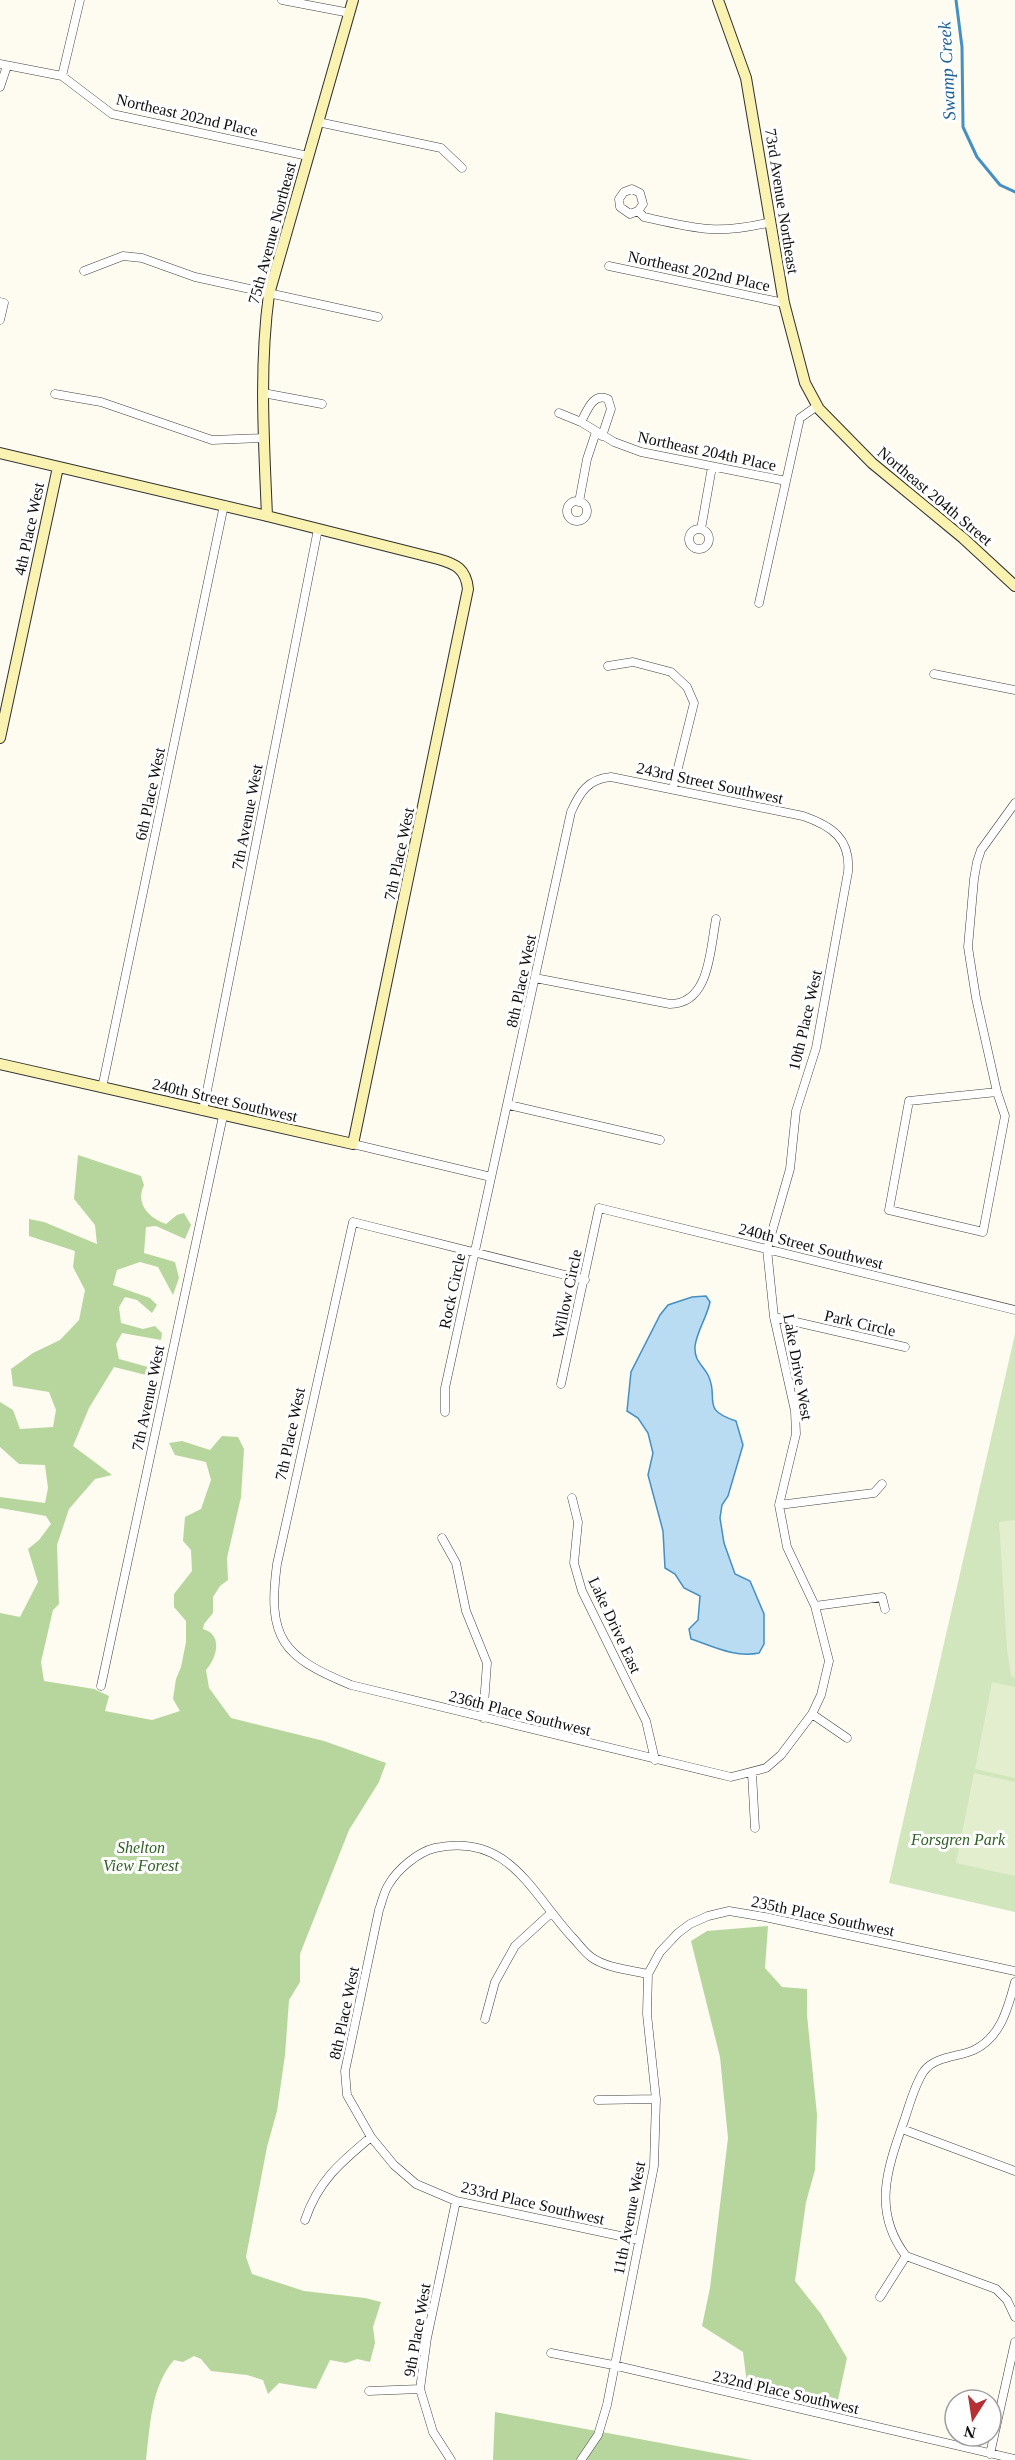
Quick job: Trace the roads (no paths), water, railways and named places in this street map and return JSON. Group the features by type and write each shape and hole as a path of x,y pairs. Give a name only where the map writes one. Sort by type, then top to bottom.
{"street":[{"path":"62,76 80,0"},
{"path":"282,0 350,14"},
{"name":"75th Avenue Northeast","path":"267,516 263,393 264,329 268,294 353,0"},
{"name":"73rd Avenue Northeast","path":"718,0 746,78 784,303 805,383 817,406 836,428"},
{"path":"0,87 3,65"},
{"name":"Northeast 202nd Place","path":"3,65 62,76 112,114 308,156"},
{"path":"318,122 441,148 462,168"},
{"path":"638,211 644,217 700,230 722,231 771,222"},
{"path":"84,271 123,256 142,258 195,277 378,317"},
{"name":"Northeast 202nd Place","path":"609,266 784,303"},
{"path":"0,320 2,303"},
{"path":"263,393 322,404"},
{"path":"55,394 101,402 212,440 264,438"},
{"path":"579,501 587,459 611,409 608,399 601,396 596,398 581,422"},
{"path":"759,603 800,418 817,406"},
{"name":"Northeast 204th Place","path":"559,413 641,452 786,481"},
{"name":"Northeast 204th Street","path":"836,428 872,463 963,538 1015,586"},
{"path":"0,453 318,529"},
{"name":"4th Place West","path":"0,738 58,467"},
{"path":"701,529 712,467"},
{"name":"6th Place West","path":"102,1088 224,506"},
{"name":"7th Place West","path":"318,529 438,558 458,566 467,579 468,589 353,1143"},
{"name":"7th Avenue West","path":"203,1111 318,529"},
{"path":"609,666 633,662 671,672 687,687 694,703 673,788"},
{"path":"934,674 1015,690"},
{"name":"243rd Street Southwest","path":"580,792 598,778 611,777 803,816 820,822 835,832"},
{"name":"8th Place West","path":"491,1177 509,1105 571,812 580,792"},
{"path":"997,1092 909,1101 889,1210 983,1232 1005,1116 997,1092 976,998 968,947 977,862 981,850 1015,803"},
{"name":"10th Place West","path":"767,1249 790,1168 795,1111 816,1048 848,872 847,848 835,832"},
{"path":"535,978 670,1004 682,1004 694,996 703,984 716,919"},
{"name":"240th Street Southwest","path":"0,1064 223,1116 353,1143 491,1177"},
{"path":"509,1105 660,1140"},
{"name":"7th Avenue West","path":"101,1686 223,1116"},
{"name":"Rock Circle","path":"445,1412 445,1388 491,1177"},
{"name":"240th Street Southwest","path":"599,1209 1015,1310"},
{"name":"Willow Circle","path":"561,1384 599,1209"},
{"name":"7th Place West","path":"289,1649 279,1633 273,1615 277,1564 352,1222 474,1253"},
{"name":"Lake Drive West","path":"752,1773 766,1768 781,1755 812,1714 821,1695 829,1661 815,1606 787,1547 779,1505 796,1434 795,1411 774,1317 767,1249"},
{"path":"474,1253 585,1280"},
{"name":"Park Circle","path":"774,1317 905,1347"},
{"path":"779,1505 874,1492 882,1484"},
{"name":"Lake Drive East","path":"572,1498 578,1522 574,1563 582,1591 646,1721 655,1760"},
{"path":"442,1538 456,1563 466,1611 487,1663 483,1718"},
{"path":"815,1606 882,1597 885,1609"},
{"name":"236th Place Southwest","path":"289,1649 304,1662 324,1674 351,1685 732,1777 752,1773"},
{"path":"812,1714 847,1738"},
{"path":"752,1773 755,1828"},
{"name":"8th Place West","path":"371,2137 347,2095 345,2071 380,1910 388,1884 409,1861 429,1850 456,1844 482,1848 506,1862 530,1882 550,1913"},
{"name":"235th Place Southwest","path":"648,1974 660,1952 678,1933 690,1924 708,1916 729,1911 1015,1971"},
{"path":"485,2019 495,1982 515,1946 550,1913 591,1957 618,1968 648,1974"},
{"name":"11th Avenue West","path":"581,2460 598,2435 607,2405 613,2365 654,2166 656,2099 647,2014 648,1974"},
{"path":"1015,1982 1005,2019 991,2037 974,2050 947,2057 925,2070 914,2093 891,2162 885,2194 887,2221 895,2241 906,2256 996,2289 1007,2300 1015,2317"},
{"path":"598,2100 656,2099"},
{"path":"902,2128 1015,2171"},
{"path":"306,2220 312,2199 340,2163 371,2137"},
{"name":"233rd Place Southwest","path":"371,2137 394,2165 416,2184 456,2200 639,2240"},
{"name":"9th Place West","path":"451,2460 434,2432 420,2389 427,2338 456,2200"},
{"path":"880,2297 906,2256"},
{"path":"990,2454 1015,2342"},
{"name":"232nd Place Southwest","path":"550,2353 613,2365 1015,2459"},
{"path":"369,2391 420,2389"}],"water":[{"path":"706,1296 710,1302 698,1335 695,1351 711,1383 714,1408 725,1417 736,1421 743,1445 728,1496 722,1505 720,1518 724,1543 735,1574 750,1581 764,1614 764,1644 759,1653 732,1653 691,1639 689,1629 698,1620 700,1596 684,1588 675,1574 665,1568 663,1531 648,1475 653,1453 648,1433 638,1418 627,1411 631,1372 660,1315 668,1305 692,1297"}],"waterway":[{"name":"Swamp Creek","path":"956,0 962,47 963,127 977,157 1000,185 1015,192"}],"park label":[{"name":"Forsgren Park","path":"958,1839"},
{"name":"Shelton View Forest","path":"141,1856"}]}
